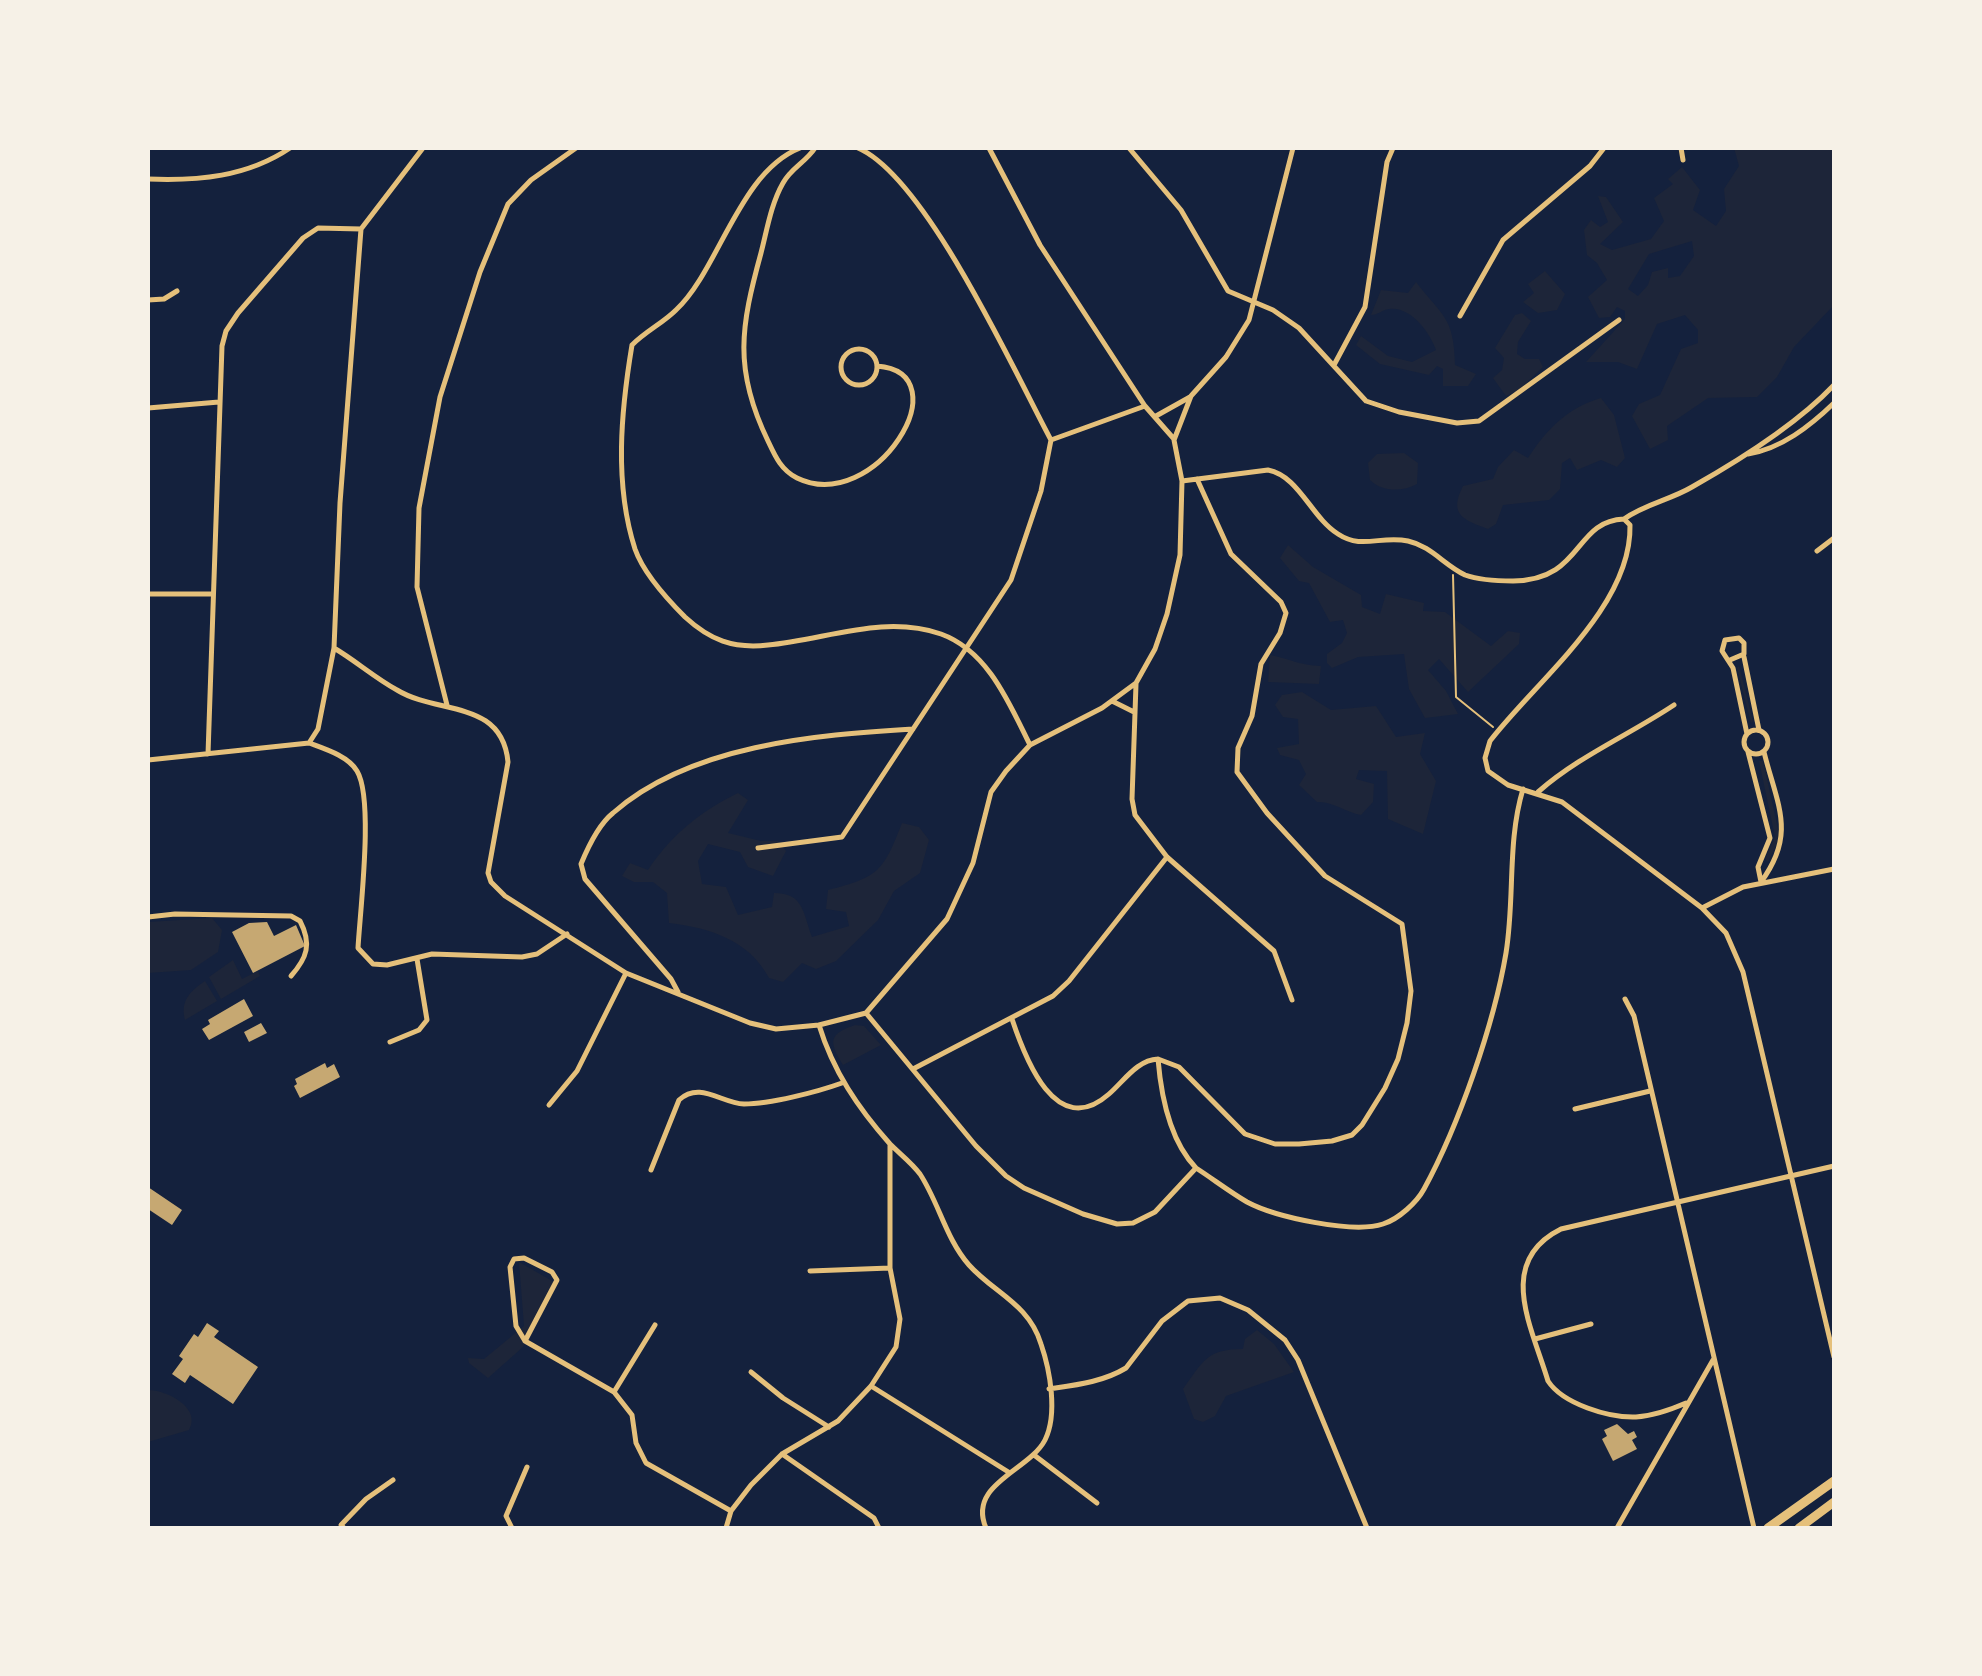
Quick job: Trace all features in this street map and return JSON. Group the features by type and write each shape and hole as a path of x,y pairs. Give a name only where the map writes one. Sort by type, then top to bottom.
{"main road":[{"path":"1768,1528 1834,1481"},
{"path":"1799,1528 1834,1502"}],"street":[{"path":"148,179 184,180 233,174 290,148"},
{"path":"309,743 318,729 334,648 340,503 361,229 423,148"},
{"path":"447,705 417,587 419,508 440,397 480,272 508,204 531,180 576,148"},
{"path":"800,148 787,153 746,198 677,309 632,345 624,391 621,465 636,551 670,603 707,637 733,644 766,646 854,629 908,627 941,634 968,648 996,681 1030,745"},
{"path":"815,148 792,169 775,201 743,321 741,352 745,376 762,430 785,471 808,482 831,486 868,470 885,456 905,426 914,399 913,387 902,372 877,366"},
{"path":"758,848 842,837 1011,580 1041,491 1051,440 942,241 897,177 876,155 858,148"},
{"path":"334,648 398,691 447,705 484,719 497,728 506,743 508,762 488,857 491,882 505,896 626,973 767,1028 819,1025 866,1013 947,919 973,863 991,792 1030,745 1113,701 1136,683 1155,649 1177,576 1182,481 1174,440 1145,406 1040,245 989,148"},
{"path":"1129,148 1175,202 1228,291 1238,298 1254,300 1299,328 1374,406 1457,423 1473,423 1619,320"},
{"path":"1334,365 1365,307 1384,177 1393,148"},
{"path":"1460,316 1503,240 1590,166 1604,148"},
{"path":"1681,148 1683,160"},
{"path":"1174,440 1191,396 1241,334 1254,300 1291,150"},
{"path":"208,754 219,402 222,346 226,331 303,238 318,228 361,229"},
{"path":"148,300 164,299 177,291"},
{"path":"863,348 875,358 877,366 871,381 855,385 848,381 841,367 847,352 863,348"},
{"path":"1182,481 1254,471 1278,472 1292,483 1313,513 1350,542 1409,541 1478,578 1515,581 1545,577 1563,567 1600,524 1624,519 1637,509 1691,488 1747,455 1811,407 1834,385"},
{"path":"1156,416 1191,396"},
{"path":"148,408 219,402"},
{"path":"1747,455 1766,452 1795,435 1834,403"},
{"path":"1051,440 1145,406"},
{"path":"1012,1019 1034,1074 1050,1093 1070,1106 1094,1105 1139,1065 1158,1059 1179,1067 1245,1134 1275,1144 1332,1141 1352,1135 1362,1125 1385,1088 1398,1059 1411,991 1402,924 1325,876 1267,813 1237,772 1238,748 1253,712 1261,664 1285,624 1286,613 1281,602 1231,554 1197,479"},
{"path":"1624,519 1630,525 1628,550 1596,619 1498,730 1486,749 1488,771 1508,785 1562,802 1702,908 1726,933 1736,950 1834,1357"},
{"path":"1817,551 1834,538"},
{"path":"148,594 213,594"},
{"path":"1747,734 1730,660 1722,651 1728,638 1742,640 1759,730 1768,739 1764,752 1783,832 1778,856 1761,882"},
{"path":"1730,660 1744,654"},
{"path":"1136,683 1132,799 1135,815 1167,857 1274,951 1292,1000"},
{"path":"1113,701 1134,712"},
{"path":"1538,792 1593,752 1631,734 1674,705"},
{"path":"678,993 671,979 585,879 581,864 611,814 664,778 761,745 843,733 913,729"},
{"path":"1759,730 1747,734 1743,741 1770,838 1758,867 1761,882"},
{"path":"148,760 309,743 350,763 361,784 364,866 358,948 373,964 387,965 454,953 522,957 545,950 567,934"},
{"path":"1748,752 1755,755 1764,752"},
{"path":"1158,1059 1174,1133 1184,1156 1196,1168 1250,1203 1354,1229 1386,1224 1409,1208 1423,1191 1457,1113 1488,1025 1506,953 1513,841 1523,789"},
{"path":"913,1069 1053,996 1069,981 1167,857"},
{"path":"1702,908 1723,894 1761,882 1834,869"},
{"path":"148,917 175,914 291,916 304,928 308,950 305,961 291,976"},
{"path":"390,1042 419,1030 427,1020 417,959"},
{"path":"549,1105 577,1071 626,973"},
{"path":"1625,999 1634,1016 1754,1528"},
{"path":"866,1013 1006,1176 1083,1214 1117,1224 1140,1221 1155,1212 1196,1168"},
{"path":"819,1025 842,1083 924,1181 955,1248 971,1268 1026,1315 1042,1345 1049,1389 1048,1432 1034,1455 1010,1473 984,1500 982,1511 986,1528"},
{"path":"651,1170 679,1100 687,1093 700,1091 748,1103 798,1096 842,1083"},
{"path":"1575,1109 1650,1091"},
{"path":"726,1528 731,1511 751,1485 782,1454 829,1427 871,1386 900,1337 890,1268 890,1144"},
{"path":"1686,1403 1664,1412 1634,1417 1566,1399 1548,1381 1521,1286 1522,1268 1533,1248 1561,1229 1834,1166"},
{"path":"525,1341 557,1280 552,1272 524,1258 514,1259 510,1267 516,1326 525,1341 614,1392 632,1415 636,1443 646,1463 731,1511"},
{"path":"810,1271 890,1268"},
{"path":"1049,1389 1091,1383 1126,1368 1162,1321 1188,1301 1210,1298 1233,1302 1291,1346 1306,1374 1367,1528"},
{"path":"1535,1339 1591,1324"},
{"path":"614,1392 655,1325"},
{"path":"1617,1528 1713,1360"},
{"path":"751,1372 783,1398 829,1427"},
{"path":"871,1386 1010,1473"},
{"path":"782,1454 874,1518 879,1528"},
{"path":"1034,1455 1097,1503"},
{"path":"512,1528 506,1516 527,1467"},
{"path":"344,1528 341,1525 354,1510 393,1480"}],"path":[{"path":"1453,566 1456,697 1498,730"}],"shaded area":[{"path":"1734,148 1834,148 1834,305 1794,347 1777,377 1757,397 1708,398 1667,426 1668,440 1650,449 1632,416 1639,404 1660,395 1681,349 1698,343 1698,330 1685,315 1657,324 1637,369 1618,362 1586,362 1625,319 1625,311 1617,307 1610,317 1599,318 1588,297 1607,280 1597,263 1587,255 1584,230 1591,220 1600,227 1608,222 1598,196 1606,197 1623,222 1600,244 1612,250 1651,239 1664,221 1654,198 1673,184 1668,179 1682,167 1700,190 1693,210 1716,226 1726,211 1724,189 1739,166","holes":["1692,241 1694,256 1680,276 1668,278 1668,268 1652,272 1648,285 1638,296 1628,289 1649,254"]},
{"path":"1545,271 1565,294 1557,310 1538,313 1523,302 1534,293 1528,284"},
{"path":"1416,282 1449,327 1455,365 1476,374 1468,386 1443,386 1443,369 1437,366 1429,375 1380,364 1356,345 1361,336 1388,356 1412,362 1436,350 1424,329 1405,312 1389,309 1371,315 1381,290 1408,293"},
{"path":"1522,313 1531,321 1518,342 1517,354 1525,359 1539,359 1543,367 1519,390 1506,396 1493,378 1502,370 1504,358 1495,348 1515,315"},
{"path":"1601,398 1614,415 1625,458 1617,467 1601,460 1577,470 1570,458 1562,463 1560,489 1549,500 1503,505 1496,524 1488,529 1461,515 1457,504 1463,486 1493,479 1498,467 1514,450 1528,458 1559,421"},
{"path":"1404,453 1418,463 1417,484 1392,490 1370,480 1368,463 1377,454"},
{"path":"1288,545 1313,567 1361,595 1362,607 1380,614 1386,594 1424,603 1423,611 1445,612 1491,646 1508,631 1520,633 1519,644 1468,692 1439,659 1428,670 1446,691 1458,714 1425,718 1409,689 1404,654 1358,657 1332,668 1327,663 1327,654 1342,643 1347,633 1343,620 1330,622 1309,583 1299,581 1280,558"},
{"path":"1270,655 1321,666 1319,684 1268,682"},
{"path":"1739,666 1753,721 1751,723 1737,668"},
{"path":"1302,692 1331,710 1376,706 1396,737 1425,733 1420,754 1436,781 1423,834 1388,819 1387,771 1359,770 1356,779 1374,784 1373,802 1361,815 1317,802 1299,785 1306,774 1299,760 1280,755 1277,748 1299,744 1298,719 1283,717 1275,705 1282,695"},
{"path":"1759,761 1763,761 1780,838 1768,862 1765,859 1775,837"},
{"path":"738,793 748,800 728,833 761,841 778,841 786,851 773,876 748,867 740,852 708,844 698,861 702,884 726,887 738,915 772,907 774,893 791,896 797,901 812,937 849,926 846,912 826,909 828,890 859,881 877,870 890,852 902,823 919,827 929,840 920,873 894,891 878,920 836,961 816,969 802,963 783,982 769,978 751,954 727,938 699,928 669,923 667,893 653,882 634,882 622,876 630,863 648,870 688,825"},
{"path":"212,918 222,930 218,952 191,970 148,973 148,922"},
{"path":"233,960 242,979 258,971 260,976 221,999 209,977"},
{"path":"205,981 217,1001 185,1020 184,1007 188,997"},
{"path":"855,1025 864,1026 881,1045 843,1065 835,1050 834,1039 840,1032"},
{"path":"519,1262 554,1282 523,1347 488,1378 469,1363 468,1358 484,1359 524,1326"},
{"path":"1257,1330 1274,1344 1294,1372 1226,1396 1215,1416 1203,1422 1194,1419 1183,1389 1207,1359 1221,1351 1243,1349 1245,1339"},
{"path":"148,1390 173,1397 187,1408 192,1422 189,1430 148,1442"}],"building":[{"path":"267,922 274,936 296,925 305,946 253,973 232,932 249,923"},
{"path":"244,999 253,1016 209,1040 202,1029 210,1024 208,1020"},
{"path":"261,1023 267,1033 249,1042 244,1032"},
{"path":"325,1063 327,1068 334,1064 340,1077 300,1098 294,1086 297,1084 295,1079"},
{"path":"148,1187 182,1210 172,1225 148,1209"},
{"path":"207,1323 219,1331 214,1337 258,1367 233,1404 190,1375 185,1383 172,1374 183,1359 179,1356 194,1334 198,1337"},
{"path":"1617,1424 1628,1434 1634,1431 1637,1437 1632,1440 1637,1449 1613,1461 1602,1439 1607,1436 1604,1430"}]}
